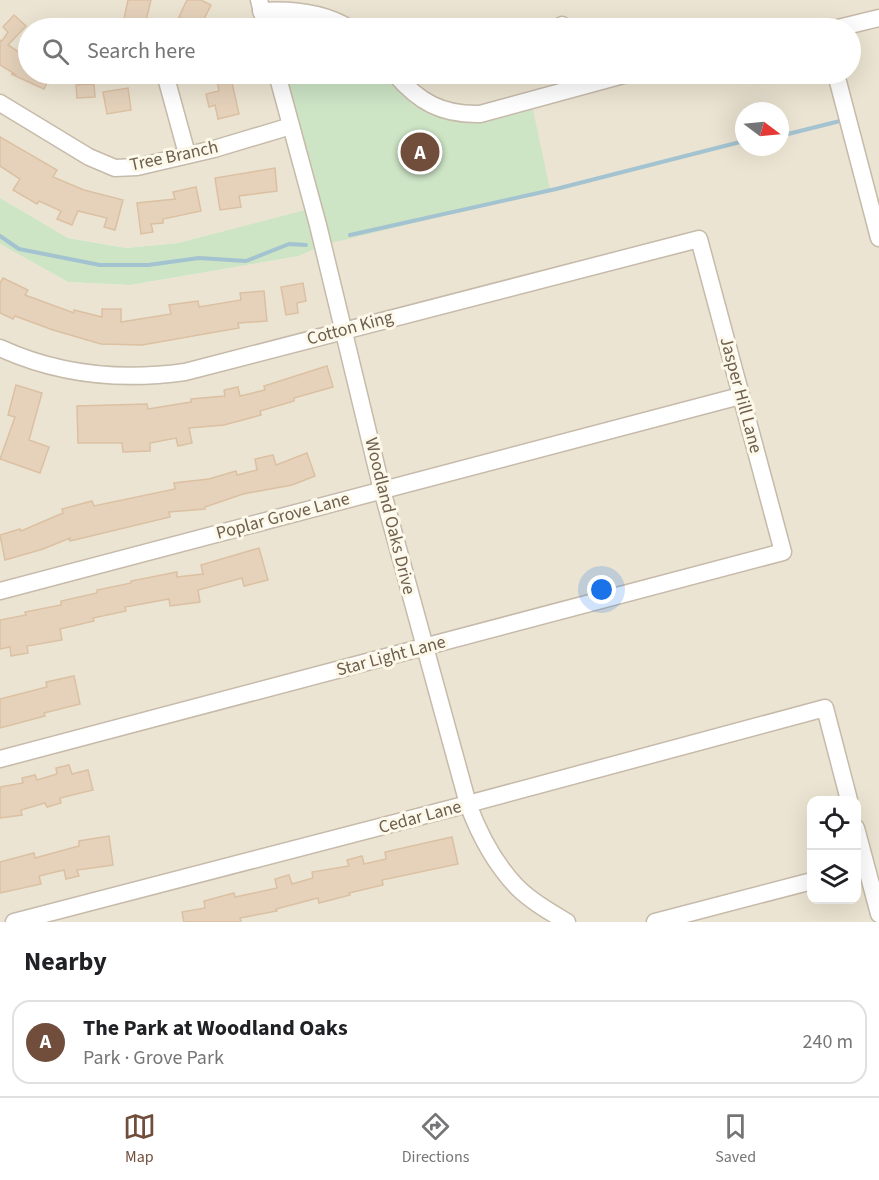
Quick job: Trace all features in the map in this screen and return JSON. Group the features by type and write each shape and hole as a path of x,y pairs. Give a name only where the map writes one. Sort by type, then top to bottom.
{"street":[{"path":"260,6 309,13 326,18"},
{"path":"861,22 879,18"},
{"path":"168,84 187,154"},
{"name":"Woodland Oaks Drive","path":"280,84 318,225 382,490 468,804 476,826 490,851 518,888 567,922"},
{"path":"404,84 421,100 442,109 463,114 480,114 564,84"},
{"path":"839,84 875,208 879,238"},
{"name":"Tree Branch","path":"0,104 89,157 115,168 137,167 214,149 291,126"},
{"name":"Cotton King","path":"0,348 44,365 104,376 152,376 185,372 699,239"},
{"name":"Jasper Hill Lane","path":"699,239 783,552"},
{"name":"Poplar Grove Lane","path":"0,591 740,396"},
{"name":"Star Light Lane","path":"0,759 783,552"},
{"name":"Cedar Lane","path":"14,922 825,708 848,796"},
{"path":"859,850 862,869 879,914"},
{"path":"655,922 807,883"}],"shaded area":[{"path":"0,0 879,0 879,922 0,922 0,244 68,282 130,285 299,256 323,245 463,114 412,84 861,84 861,18 18,18 18,84 281,84 314,208 178,243 126,248 68,238 0,198"}],"green space":[{"path":"261,11 297,18 263,18"},
{"path":"281,84 412,84 463,114 531,100 550,190 323,245 299,256 130,285 68,282 0,244 0,198 68,238 126,248 178,243 313,208"}],"building":[{"path":"128,0 151,0 146,18 124,18"},
{"path":"187,0 201,0 211,5 204,18 179,17"},
{"path":"14,15 18,19 18,34 8,45 18,52 18,77 0,65 0,40 2,41 8,32 3,27"},
{"path":"33,84 46,84 44,89"},
{"path":"94,84 95,97 77,98 76,85"},
{"path":"218,84 232,84 239,114 218,119 215,105 209,107 206,94 219,91"},
{"path":"128,88 131,110 107,114 103,92"},
{"path":"0,137 57,170 53,177 84,190 123,200 115,230 104,227 107,218 78,211 72,225 57,219 61,211 39,201 37,204 13,190 20,179 0,166"},
{"path":"275,168 277,191 239,196 241,207 220,210 215,178"},
{"path":"196,187 201,211 163,219 163,223 151,224 153,232 141,234 137,203 175,199 173,192"},
{"path":"3,278 28,290 25,295 74,313 74,310 102,317 102,309 121,309 121,322 171,314 169,305 198,301 199,307 241,300 240,293 264,291 267,321 238,323 239,328 142,345 101,344 15,316 13,319 0,313 0,283"},
{"path":"303,283 306,301 297,303 298,313 286,315 281,287"},
{"path":"327,366 333,387 260,411 261,415 224,425 189,428 192,443 178,446 176,438 150,443 150,451 123,452 122,443 78,443 77,406 147,404 148,409 191,402 191,399 225,396 224,390 238,387 240,396 265,390 264,386"},
{"path":"16,385 42,393 29,440 49,447 40,473 0,459 15,417 8,415"},
{"path":"307,453 315,476 292,485 243,494 205,507 205,509 169,512 170,517 70,541 70,538 5,560 0,535 20,529 21,531 63,513 62,509 92,501 94,506 175,489 174,483 209,479 236,471 237,475 257,470 255,459 273,455 276,465"},
{"path":"259,548 268,580 244,586 242,578 198,590 200,602 170,606 169,599 125,607 126,611 93,618 94,621 60,629 62,640 27,646 28,653 11,656 10,647 0,649 0,620 61,605 61,601 97,593 97,590 131,583 131,581 177,572 177,577 203,574 201,565"},
{"path":"74,676 80,704 0,728 0,699 47,687 46,682"},
{"path":"69,765 72,774 88,770 93,790 60,798 61,803 47,807 45,803 21,810 22,815 0,818 0,787 23,783 22,778 35,775 37,780 57,774 56,768"},
{"path":"109,836 113,865 77,870 79,876 66,879 64,870 39,876 41,884 0,893 0,862 34,853 35,858 79,846 79,841"},
{"path":"452,837 458,864 382,880 383,885 349,893 350,895 319,903 318,898 276,909 277,911 240,918 241,922 184,922 182,912 205,908 204,901 234,893 235,897 277,888 275,879 289,875 292,884 313,878 312,872 349,866 347,860 362,856 364,864 386,859 385,852"}],"waterway":[{"path":"789,134 840,121"},
{"path":"350,235 556,189 735,143"},
{"path":"0,236 19,249 100,265 148,265 199,258 246,261 289,244 306,245"}],"place":[{"name":"The Park at Woodland Oaks","path":"420,152"}]}
